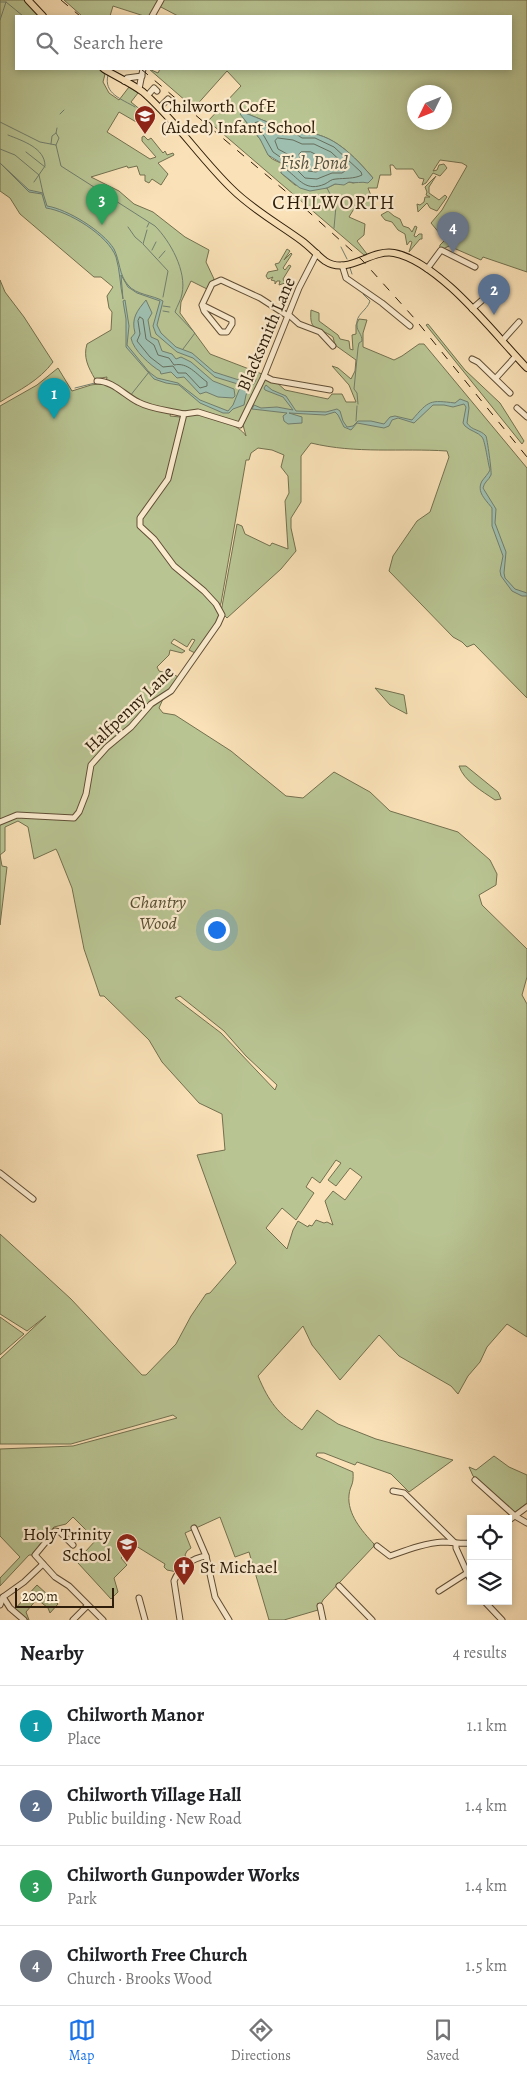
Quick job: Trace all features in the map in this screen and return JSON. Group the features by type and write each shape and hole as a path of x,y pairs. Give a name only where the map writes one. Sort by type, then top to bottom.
{"main road":[{"path":"28,0 42,15"},
{"path":"106,70 147,96 243,199 328,262 342,265 382,253 395,253 406,257 442,280 527,368"}],"street":[{"path":"153,15 161,0"},
{"path":"139,90 143,70"},
{"path":"124,81 127,78 142,76"},
{"path":"147,96 154,88"},
{"path":"158,108 168,100"},
{"path":"179,127 188,139"},
{"path":"427,269 441,250 475,267"},
{"name":"Blacksmith Lane","path":"184,414 198,412 240,425 264,376 298,290 317,254"},
{"path":"342,265 346,278 410,326"},
{"path":"202,305 232,320 232,324 227,332 221,332 204,311 202,305 212,284 221,280 260,298 288,315 298,324 320,332 333,346"},
{"path":"472,309 503,282"},
{"path":"502,341 518,322"},
{"path":"496,378 516,356"},
{"path":"472,359 496,378 510,393"},
{"path":"264,376 272,380 330,390"},
{"path":"97,381 106,381 130,396 162,411 184,414"},
{"path":"517,408 527,417"},
{"name":"Halfpenny Lane","path":"0,822 17,815 74,818 79,812 86,794 91,765 106,747 132,727 151,704 171,691 218,624 222,614 216,604 204,591 174,566 154,539 140,526 140,518 168,479 184,414"},
{"path":"0,1173 33,1199"},
{"path":"475,1480 515,1516 527,1523"},
{"path":"393,1491 400,1490 404,1493 456,1544 467,1573 439,1591"},
{"path":"512,1518 527,1507"},
{"path":"194,1528 206,1556 214,1597 229,1620"},
{"path":"75,1536 72,1543 60,1532 55,1531 35,1554 55,1576 69,1586 103,1620"},
{"path":"377,1546 390,1556 418,1546 445,1542 467,1543"},
{"path":"180,1620 174,1581 176,1576 190,1562 198,1557 206,1556"},
{"path":"24,1620 2,1600 43,1564"},
{"path":"339,1586 372,1620"},
{"path":"139,1598 145,1620"},
{"path":"488,1605 502,1620"},
{"path":"73,1620 88,1606"},
{"path":"320,1606 322,1620"}],"green space":[{"name":"Chantry Wood","path":"0,0 25,0 38,15 15,15 15,70 99,70 105,74 103,82 109,93 119,100 129,87 138,93 131,102 143,114 138,123 119,112 107,132 150,159 156,157 142,141 144,136 148,140 151,138 163,153 165,151 167,155 173,153 174,155 158,163 168,174 161,185 152,179 149,183 145,181 145,175 140,175 137,166 128,168 127,166 91,177 119,191 134,204 153,212 185,237 209,250 206,262 214,279 207,289 191,281 181,302 180,313 210,354 262,374 240,423 197,411 171,412 170,416 180,417 181,419 194,414 202,414 231,424 246,436 243,425 264,378 275,381 285,390 328,399 332,394 342,394 346,402 356,402 349,385 332,366 338,368 351,379 355,371 356,360 335,345 333,337 313,326 311,310 319,313 319,321 338,335 340,339 349,341 350,349 353,350 352,335 356,334 356,325 359,319 367,320 363,333 363,347 394,360 419,344 424,344 527,468 527,698 474,644 467,647 453,637 389,571 393,556 417,521 430,512 449,457 447,451 362,450 311,443 301,456 301,502 291,518 296,551 281,569 227,618 221,612 237,524 242,526 245,534 270,546 272,543 288,549 285,501 289,493 288,476 281,467 284,455 272,450 258,448 251,453 249,460 246,460 221,603 215,606 219,614 217,621 197,654 189,650 195,640 192,639 187,647 174,639 171,643 185,651 182,653 170,650 169,655 157,667 159,671 171,673 180,678 171,689 161,696 163,699 159,708 163,713 175,715 231,751 286,796 303,798 334,772 370,792 390,811 458,832 490,860 497,874 496,885 479,895 482,905 527,949 527,977 522,995 527,1004 527,1337 507,1324 487,1347 480,1362 468,1376 458,1394 451,1386 399,1356 379,1335 340,1380 312,1345 303,1326 258,1376 275,1407 302,1430 317,1410 338,1424 376,1439 453,1460 409,1492 391,1474 357,1462 355,1465 324,1453 317,1453 316,1456 353,1472 349,1495 350,1509 356,1522 374,1546 323,1600 318,1610 284,1620 269,1620 249,1552 235,1557 220,1517 185,1533 191,1548 185,1555 188,1561 177,1572 167,1570 164,1567 165,1564 136,1546 129,1550 121,1558 127,1565 114,1578 118,1592 111,1599 78,1563 96,1540 73,1517 66,1524 54,1527 32,1555 29,1555 0,1586 0,1578 20,1557 0,1536 0,1449 73,1446 177,1418 173,1415 71,1444 0,1444 0,1359 46,1316 27,1331 0,1314 0,1234 71,1299 142,1375 146,1375 176,1344 191,1316 206,1294 210,1293 236,1263 197,1155 225,1150 222,1114 199,1103 162,1062 149,1040 104,996 100,996 84,949 72,888 56,849 34,859 28,827 18,821 5,827 5,851 0,855 0,406 37,385 58,368 72,391 106,383 107,377 95,379 88,366 86,353 87,344 111,330 112,312 109,308 107,296 113,287 101,277 94,277 20,214 10,198 0,191","holes":["180,996 224,1031 246,1056 277,1085 275,1090 221,1033 175,998","336,1160 341,1163 328,1180 336,1186 350,1168 362,1177 345,1200 333,1191 325,1201 333,1225 316,1220 312,1226 309,1225 308,1227 298,1221 287,1249 266,1228 282,1208 296,1220 314,1193 306,1187 312,1177 320,1183"]},
{"path":"64,0 527,0 527,272 483,257 481,260 449,246 439,251 440,245 445,240 431,223 442,210 467,166 462,163 440,160 433,171 437,170 439,165 444,164 447,168 440,176 433,173 426,183 422,185 424,179 419,178 413,169 396,169 393,165 390,165 391,175 380,175 377,188 368,188 372,198 370,209 362,208 358,202 349,217 365,224 364,235 357,241 367,254 364,255 208,121 241,86 227,71 194,108 150,70 158,73 160,70 512,70 512,15 176,15 159,6 153,15 141,15 113,6 110,15 81,15","holes":["242,112 291,129 298,129 303,133 314,134 333,141 351,154 373,178 353,183 335,184 327,188 295,185 281,173 283,165 269,156 262,142 245,121"]},
{"path":"436,176 429,187 429,193 439,200 445,195 447,197 437,211 430,208 427,203 418,212 417,204 420,205 424,202 425,197 430,197 426,195 425,187"},
{"path":"388,211 400,219 403,226 409,228 412,232 415,226 417,227 414,236 422,234 422,239 409,252 412,242 410,241 407,245 405,234 381,215"},
{"path":"287,249 290,251 284,260 292,254 283,268 285,270 289,265 291,266 283,279 285,283 279,285 280,281 277,281 275,284 275,281 271,280 273,277 268,279 266,276 268,272 278,270 275,264 279,263"},
{"path":"0,280 5,292 24,317 53,362 35,380 0,402"},
{"path":"428,324 465,370 500,403 524,441 522,444 426,325"},
{"path":"375,688 404,695 407,714 390,705"},
{"path":"459,766 466,766 498,792 501,799 495,800 474,785 461,771"},
{"path":"0,855 2,866 7,867 0,925"},
{"path":"0,1317 24,1334 0,1355"},
{"path":"494,1456 509,1467 527,1475 527,1503 514,1513 473,1476 469,1467 476,1470"},
{"path":"37,1585 58,1604 50,1613 48,1608 37,1599 26,1612 29,1620 24,1620 13,1611"}],"water":[{"name":"Fish Pond","path":"242,112 276,125 298,129 303,133 314,134 333,141 351,154 373,178 368,183 349,182 344,185 335,184 327,188 310,191 300,188 281,173 283,164 268,155 260,139 240,114"},
{"path":"0,163 29,190 43,193 47,206 74,216 93,228 109,242 114,249 123,277 128,285 135,291 163,301 157,325 161,333 176,347 192,353 214,372 239,380 256,379 254,384 248,385 250,387 244,405 233,409 229,413 223,413 200,403 179,385 154,379 126,347 126,319 123,301 125,300 129,326 127,345 149,372 157,378 178,383 200,400 228,411 233,405 241,385 215,377 193,358 177,352 156,334 153,326 160,301 137,293 128,287 121,275 123,299 116,257 105,240 76,219 46,208 42,194 29,192"},
{"path":"146,300 152,313 148,320 151,337 158,340 162,351 172,354 176,359 181,357 191,362 213,381 234,389 235,396 233,398 218,397 206,392 200,394 184,377 177,378 171,372 161,374 135,348 131,338 135,333 134,323 136,315"},
{"path":"266,385 286,396 296,411 326,412 337,409 340,411 347,427 353,426 358,421 384,424 390,417 395,416 412,420 422,408 430,403 455,403 460,399 468,402 467,423 487,438 491,475 483,488 496,509 495,523 506,552 505,578 515,589 527,593 527,596 522,596 512,591 501,576 503,556 492,526 492,508 482,496 480,489 482,481 490,470 482,437 467,428 463,423 466,407 464,404 453,407 433,405 414,423 398,418 392,420 389,426 384,428 357,423 351,430 344,427 335,412 325,415 289,413 302,417 302,423 288,424 284,421 283,416 287,413 252,409 254,405 261,408 277,407 293,410 283,397 265,390"}],"waterway":[{"path":"0,2 6,2 22,15"},
{"path":"0,20 6,2"},
{"path":"108,75 107,82 111,91 135,107"},
{"path":"60,114 64,110"},
{"path":"0,122 40,142 56,145 61,166 155,226 161,232 176,257 182,276 182,294 175,312 195,333 183,349"},
{"path":"56,145 59,138 56,133 57,128"},
{"path":"51,144 52,136 56,133"},
{"path":"8,135 32,146 41,154 45,166 34,182"},
{"path":"0,149 15,155 39,175 43,193"},
{"path":"26,152 45,167"},
{"path":"327,188 336,206 334,228"},
{"path":"147,227 149,223"},
{"path":"128,227 142,243"},
{"path":"147,230 143,244 168,271 163,297"},
{"path":"152,250 156,242"},
{"path":"341,247 347,259"},
{"path":"159,258 165,251"},
{"path":"350,268 352,274"},
{"path":"358,404 357,393 354,389 358,348 359,343 362,341 357,328 357,322 359,315 370,301 363,294"},
{"path":"163,306 170,307"},
{"path":"163,311 169,312"},
{"path":"130,396 149,372"},
{"path":"75,388 95,383"},
{"path":"356,421 357,406"}],"railway":[{"path":"61,0 79,15"},
{"path":"142,70 290,195 362,260 415,319 527,457"}],"place":[{"name":"Chilworth CofE (Aided) Infant School","path":"145,135"},
{"name":"Chilworth Gunpowder Works","path":"102,225"},
{"name":"Chilworth Free Church","path":"453,253"},
{"name":"Chilworth Village Hall","path":"494,315"},
{"name":"Chilworth Manor","path":"54,419"},
{"name":"Holy Trinity School","path":"127,1563"},
{"name":"St Michael","path":"184,1586"}],"district":[{"name":"CHILWORTH","path":"334,202"}]}
